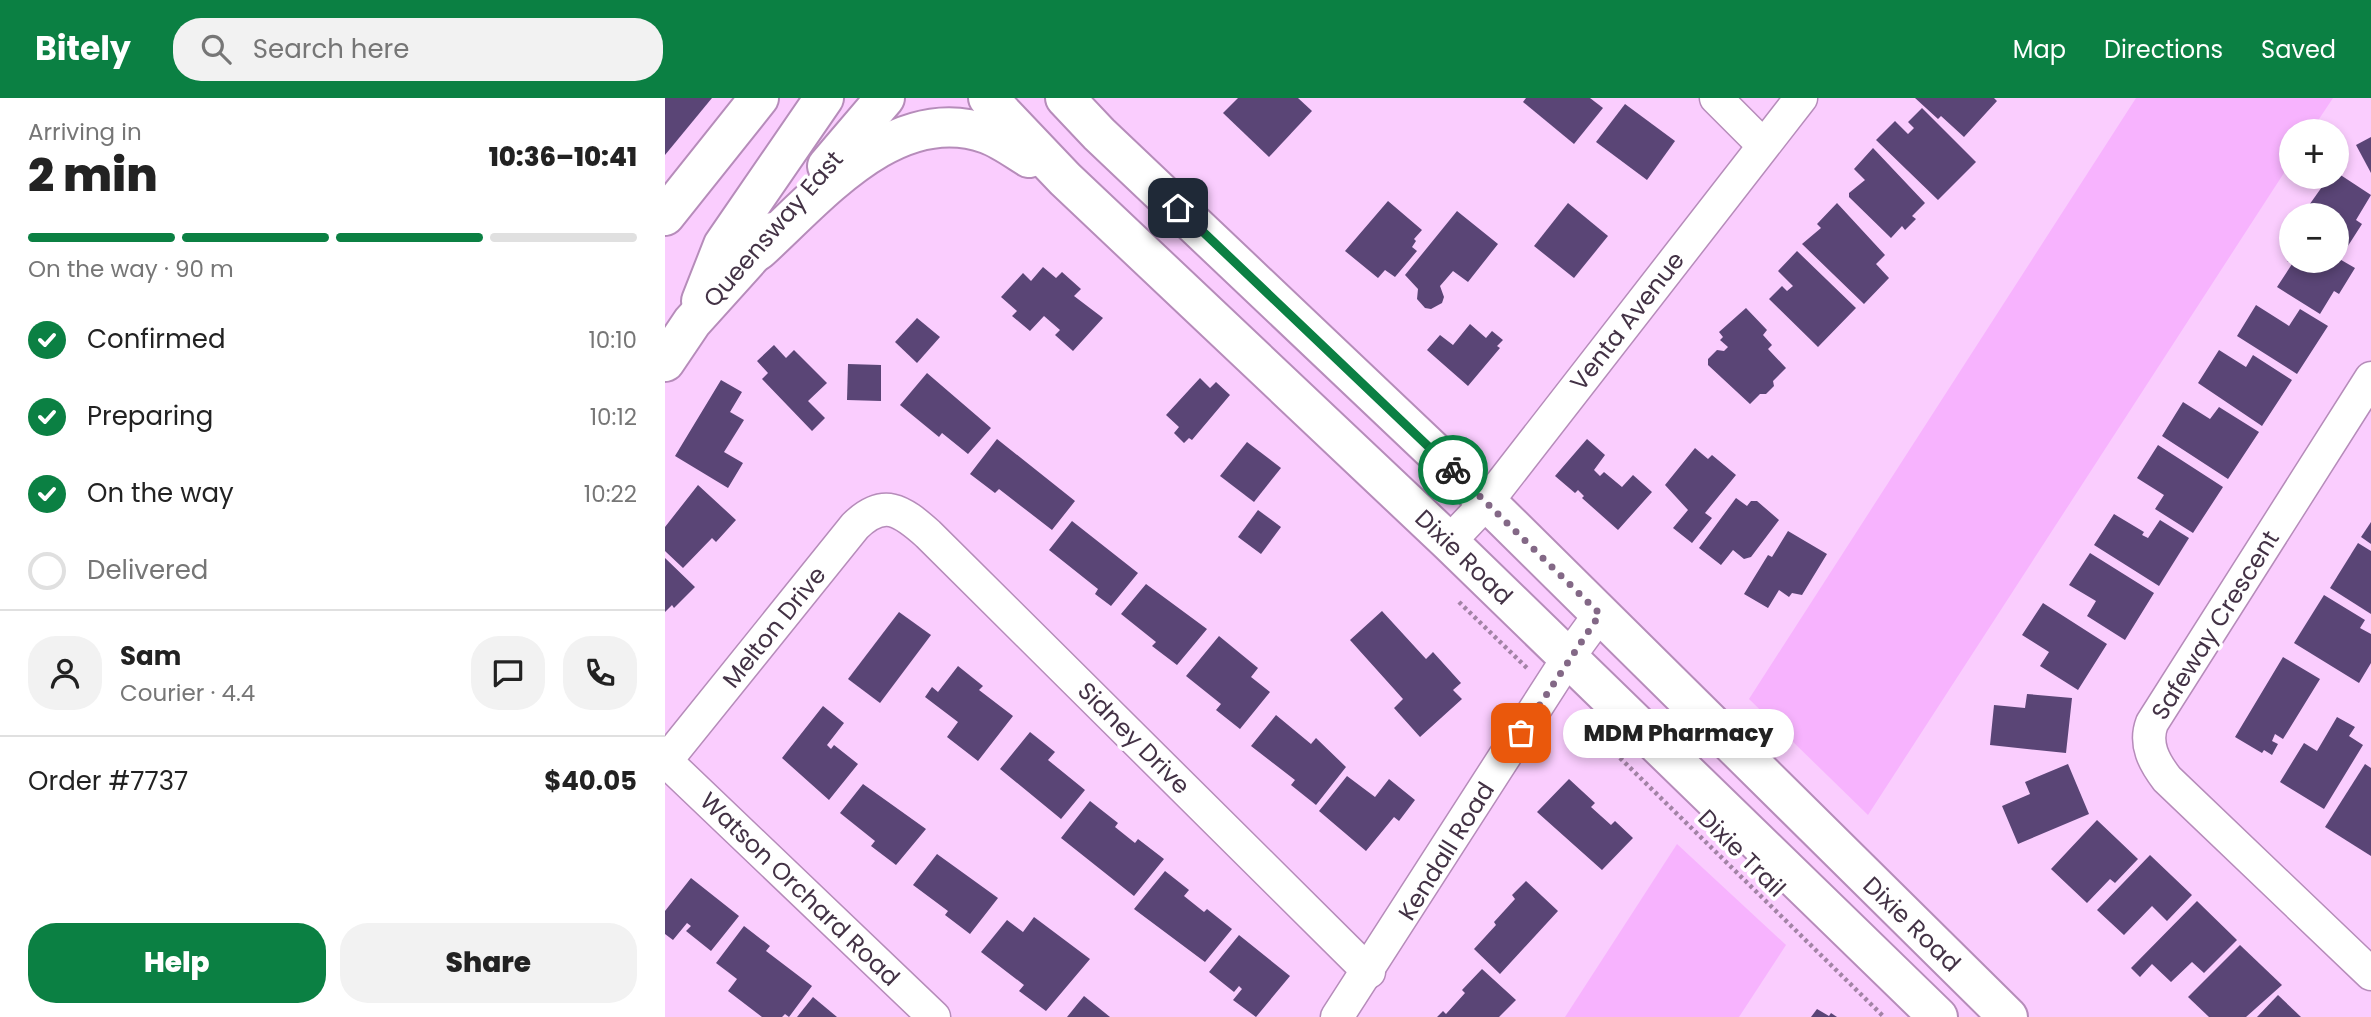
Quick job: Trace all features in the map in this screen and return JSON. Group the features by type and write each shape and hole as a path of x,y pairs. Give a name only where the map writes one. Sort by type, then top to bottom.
{"main road":[{"path":"665,216 759,98"},
{"path":"692,322 723,245 824,98"},
{"name":"Queensway East","path":"665,362 692,322 758,251 885,98"},
{"name":"Dixie Road","path":"988,98 1065,179 1449,542 1938,1017"},
{"name":"Dixie Road","path":"1065,98 1099,134 1487,502 2001,1014"},
{"path":"1081,98 1099,134"},
{"path":"758,251 860,158 884,145 919,133 950,128 987,134 1065,179"}],"street":[{"path":"1716,98 1763,145"},
{"name":"Venta Avenue","path":"1449,542 1487,502 1801,98"},
{"name":"Safeway Crescent","path":"2371,378 2157,715 2148,740 2152,755 2167,779 2371,974"},
{"name":"Melton Drive","path":"665,761 855,526 868,513 884,509 894,510"},
{"name":"Sidney Drive","path":"894,510 928,534 1369,972"},
{"name":"Kendall Road","path":"1337,1017 1369,972 1568,658 1600,614"},
{"name":"Watson Orchard Road","path":"665,761 934,1017"}],"path":[{"name":"Dixie Trail","path":"1613,751 1884,1017"}],"shaded area":[{"path":"2136,98 2333,98 2319,119 2279,119 2279,181 1868,815 1749,699"},
{"path":"1677,844 1786,945 1739,1017 1565,1017"}],"building":[{"path":"665,98 712,98 665,155"},
{"path":"1238,98 1298,98 1312,111 1269,157 1223,113"},
{"path":"1526,98 1590,98 1603,108 1574,144 1523,102"},
{"path":"1915,98 1994,98 1997,101 1964,137 1941,116 1938,119"},
{"path":"1625,104 1675,141 1647,180 1596,142"},
{"path":"1922,108 1976,162 1938,200 1876,140 1895,121 1908,134 1914,128 1908,122"},
{"path":"2371,137 2371,173 2356,145"},
{"path":"1873,148 1925,203 1912,216 1916,219 1905,230 1902,226 1891,238 1849,197 1849,193 1865,180 1854,169"},
{"path":"2349,181 2371,195 2356,220 2362,224 2349,244 2349,203 2311,203 2320,189 2349,189"},
{"path":"1388,201 1422,230 1414,239 1416,241 1412,247 1417,251 1395,277 1385,270 1378,278 1345,251"},
{"path":"1568,203 1608,236 1574,278 1534,246"},
{"path":"1837,203 1885,255 1876,264 1889,278 1864,304 1802,244 1821,228 1817,224"},
{"path":"1457,211 1498,244 1468,282 1453,271 1440,286 1444,297 1442,303 1431,309 1425,308 1417,299 1418,289 1405,275"},
{"path":"1797,251 1856,308 1818,347 1769,299 1782,286 1787,291 1793,286 1778,271"},
{"path":"2349,265 2355,268 2339,294 2334,291 2320,314 2277,287 2286,273 2349,273"},
{"path":"1043,267 1056,278 1062,272 1081,289 1074,296 1103,318 1073,351 1055,335 1060,330 1044,316 1030,331 1012,316 1017,311 1001,297 1023,273 1031,281"},
{"path":"2256,305 2289,326 2300,309 2328,326 2297,374 2237,336"},
{"path":"1746,308 1767,330 1763,335 1772,345 1768,349 1786,368 1773,381 1774,386 1766,394 1760,394 1750,404 1708,365 1708,359 1717,350 1724,351 1728,347 1720,340 1723,337 1719,332"},
{"path":"917,318 940,337 917,363 895,342"},
{"path":"1470,324 1486,338 1492,331 1503,340 1497,346 1500,348 1468,386 1427,350 1440,335 1453,345"},
{"path":"774,345 786,358 794,350 827,383 808,401 825,418 812,431 762,379 768,373 757,361"},
{"path":"2219,350 2246,367 2253,355 2292,380 2262,426 2198,383"},
{"path":"848,364 881,365 881,401 847,400"},
{"path":"927,373 991,428 968,454 942,433 939,437 900,405"},
{"path":"1200,378 1210,388 1216,382 1230,395 1192,440 1189,438 1184,443 1174,433 1179,427 1166,415"},
{"path":"721,380 742,392 730,412 744,420 724,452 743,463 728,488 675,456"},
{"path":"2183,402 2210,419 2219,407 2259,432 2228,479 2162,436"},
{"path":"997,439 1075,501 1052,530 999,489 995,493 970,474"},
{"path":"1587,439 1605,455 1594,470 1600,476 1604,472 1622,487 1633,475 1652,492 1618,530 1582,498 1584,496 1578,490 1575,493 1555,476"},
{"path":"1247,442 1281,468 1254,502 1220,476"},
{"path":"2158,445 2223,487 2193,533 2155,509 2164,495 2137,478"},
{"path":"1695,448 1708,459 1712,455 1736,475 1705,513 1712,518 1692,543 1673,528 1688,510 1665,485"},
{"path":"698,485 736,520 716,542 712,538 683,568 665,551 665,527"},
{"path":"1736,498 1747,506 1751,501 1757,501 1779,520 1751,557 1744,559 1733,550 1721,565 1699,548"},
{"path":"1258,510 1281,527 1261,554 1238,537"},
{"path":"2114,514 2144,532 2142,535 2148,538 2160,520 2189,538 2159,586 2094,545"},
{"path":"1072,521 1138,573 1111,606 1095,594 1098,589 1049,550"},
{"path":"2371,522 2371,544 2361,537"},
{"path":"1788,531 1827,554 1802,595 1792,593 1789,597 1779,590 1768,608 1744,594 1768,555 1772,557"},
{"path":"2358,543 2371,551 2371,614 2330,588"},
{"path":"2090,553 2154,593 2125,640 2087,616 2096,601 2069,585"},
{"path":"665,558 695,587 674,608 672,605 665,612"},
{"path":"1146,584 1207,629 1177,665 1152,646 1156,642 1121,614"},
{"path":"2324,595 2365,620 2360,628 2371,634 2371,663 2359,683 2294,643"},
{"path":"2043,603 2107,644 2078,690 2040,666 2049,652 2022,635"},
{"path":"1382,611 1426,659 1433,652 1461,683 1453,690 1462,699 1420,737 1394,708 1403,699 1350,640"},
{"path":"899,612 931,635 880,703 848,679"},
{"path":"1219,636 1258,668 1251,677 1270,692 1240,729 1216,710 1221,704 1186,676"},
{"path":"2283,657 2320,679 2283,739 2275,734 2272,741 2278,744 2272,755 2264,750 2262,753 2235,737"},
{"path":"958,666 983,686 979,690 1013,716 978,761 947,737 958,722 925,697 932,687 938,692"},
{"path":"2027,694 2072,698 2066,753 1990,745 1994,705 2025,708"},
{"path":"823,706 844,723 827,745 831,749 834,745 858,764 829,800 782,758"},
{"path":"1276,715 1311,744 1316,738 1346,767 1316,805 1291,785 1295,780 1251,746"},
{"path":"2337,717 2355,727 2349,736 2363,745 2324,809 2280,782 2304,743 2317,751"},
{"path":"1030,732 1055,752 1048,760 1085,790 1061,819 1000,769"},
{"path":"2068,764 2089,814 2018,844 2002,806 2030,794 2025,782"},
{"path":"2365,764 2371,768 2371,856 2325,827"},
{"path":"1347,776 1375,797 1389,779 1415,800 1399,821 1394,817 1366,851 1319,811"},
{"path":"1569,779 1595,803 1591,807 1611,825 1615,821 1633,838 1602,870 1537,812"},
{"path":"863,784 926,829 896,865 871,846 875,841 840,813"},
{"path":"1090,801 1118,823 1115,827 1135,843 1138,839 1164,859 1134,896 1061,838"},
{"path":"2097,820 2138,859 2115,883 2110,879 2087,903 2051,869"},
{"path":"937,854 998,898 970,934 945,915 948,911 913,885"},
{"path":"2150,855 2192,895 2167,921 2152,906 2124,935 2097,910"},
{"path":"1165,871 1189,890 1184,896 1204,912 1207,909 1232,929 1205,962 1134,909"},
{"path":"691,878 739,916 711,951 686,931 691,926 687,923 673,940 665,934 665,911"},
{"path":"1526,881 1558,911 1500,974 1474,949 1496,925 1494,922 1515,899 1512,895"},
{"path":"2197,901 2237,940 2204,973 2192,962 2171,982 2152,964 2140,977 2131,968"},
{"path":"1034,917 1090,959 1046,1011 1019,991 1024,985 981,952 1007,920 1023,932"},
{"path":"744,926 770,946 766,951 812,986 789,1017 785,1014 782,1017 762,1017 728,991 737,979 716,963"},
{"path":"1239,935 1290,976 1256,1017 1233,1000 1242,989 1239,986 1234,992 1209,972"},
{"path":"2240,945 2282,985 2246,1017 2209,1017 2188,997"},
{"path":"1482,969 1516,1000 1499,1017 1437,1017 1443,1011 1446,1014 1465,993 1462,990"},
{"path":"2278,995 2301,1017 2257,1017"},
{"path":"1084,996 1110,1017 1067,1017"},
{"path":"813,997 837,1017 797,1017"},
{"path":"1817,1009 1829,1016 1831,1013 1837,1017 1811,1017"}],"way so far":[{"path":"1453,470 1600,614 1568,658 1521,733"}],"place":[{"name":"MDM Pharmacy","path":"1521,733"}],"route":[{"path":"1178,208 1453,470"}]}
